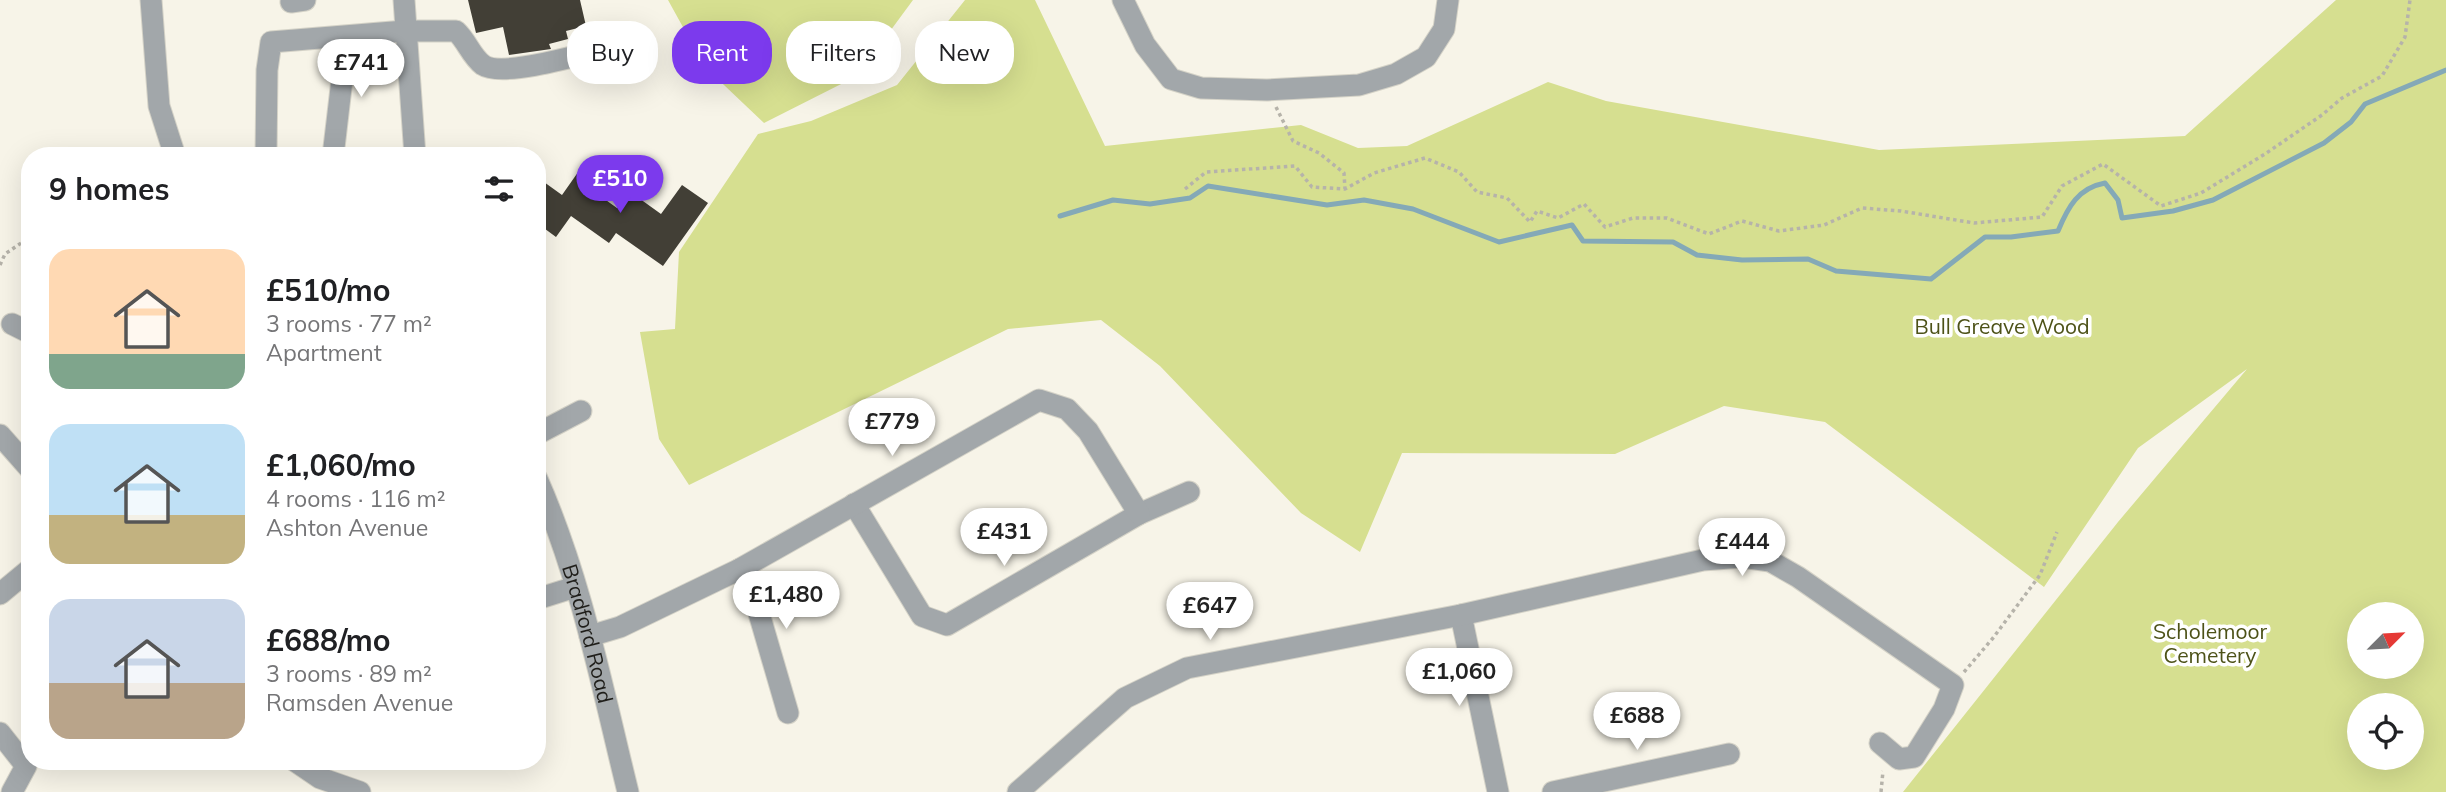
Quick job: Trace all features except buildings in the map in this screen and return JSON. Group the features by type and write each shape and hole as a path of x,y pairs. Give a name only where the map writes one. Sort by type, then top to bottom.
{"street":[{"path":"151,0 159,106 172,147"},
{"path":"404,0 414,147"},
{"path":"1125,1 1145,45 1171,79 1201,89 1267,90 1359,85 1396,74 1426,58 1444,29 1448,0"},
{"path":"266,147 267,70 271,42 405,31 456,31 466,41 472,55 485,66 505,69 567,57"},
{"path":"334,147 347,37"},
{"path":"590,636 620,627 740,569 1039,400 1067,409 1088,431 1139,514"},
{"path":"546,429 581,411"},
{"path":"0,435 21,459"},
{"path":"854,504 922,616 947,625 1139,514 1189,492"},
{"name":"Bradford Road","path":"546,498 590,636 628,792"},
{"path":"1018,792 1125,698 1187,668 1461,615 1703,560 1742,557 1770,561 1798,577 1953,685 1944,709 1914,757 1899,759 1880,743"},
{"path":"740,569 751,586 788,713"},
{"path":"0,594 21,576"},
{"path":"546,596 575,587"},
{"path":"1461,615 1499,792"},
{"path":"0,733 21,760"},
{"path":"1553,792 1729,754"},
{"path":"12,792 24,770"},
{"path":"303,770 316,785 360,792"}],"path":[{"path":"1185,189 1206,172 1295,166 1312,187 1345,189 1374,173 1425,158 1459,172 1477,192 1507,198 1530,222 1537,211 1558,218 1584,204 1605,227 1633,218 1667,218 1709,234 1742,221 1779,231 1825,225 1862,208 1901,211 1974,223 2042,217 2062,186 2103,164 2161,206 2201,193 2265,154 2342,98 2382,76 2406,37 2410,0"},
{"path":"1267,90 1293,141 1319,153 1344,173 1345,189"},
{"path":"0,265 3,254 21,243"},
{"path":"1953,685 1993,638 2040,575 2057,532"}],"green space":[{"path":"668,0 913,0 898,21 786,21 786,84 841,84 764,123 723,84 772,84 772,21 680,21"},
{"name":"Bull Greave Wood","path":"965,0 1035,0 1105,146 1301,125 1358,148 1407,146 1548,82 1606,101 1879,150 2185,136 2336,0 2446,0 2446,792 1903,792 2118,522 2247,369 2138,448 2044,587 1825,422 1724,406 1615,454 1402,453 1360,552 1301,513 1160,366 1101,320 1008,329 689,485 659,439 640,332 675,329 679,252 758,134 811,121 901,84 901,80 915,62 915,84 1014,84 1014,21 948,21"}],"waterway":[{"path":"1060,216 1113,200 1150,204 1190,198 1208,186 1327,205 1364,200 1413,209 1499,242 1572,225 1583,241 1673,242 1697,255 1742,260 1808,259 1836,271 1931,279 1985,237 2011,237 2058,231 2075,200 2088,189 2105,183 2118,200 2122,218 2173,211 2213,200 2324,143 2351,122 2365,104 2446,70"}],"park label":[{"name":"Scholemoor Cemetery","path":"2210,643"}]}
